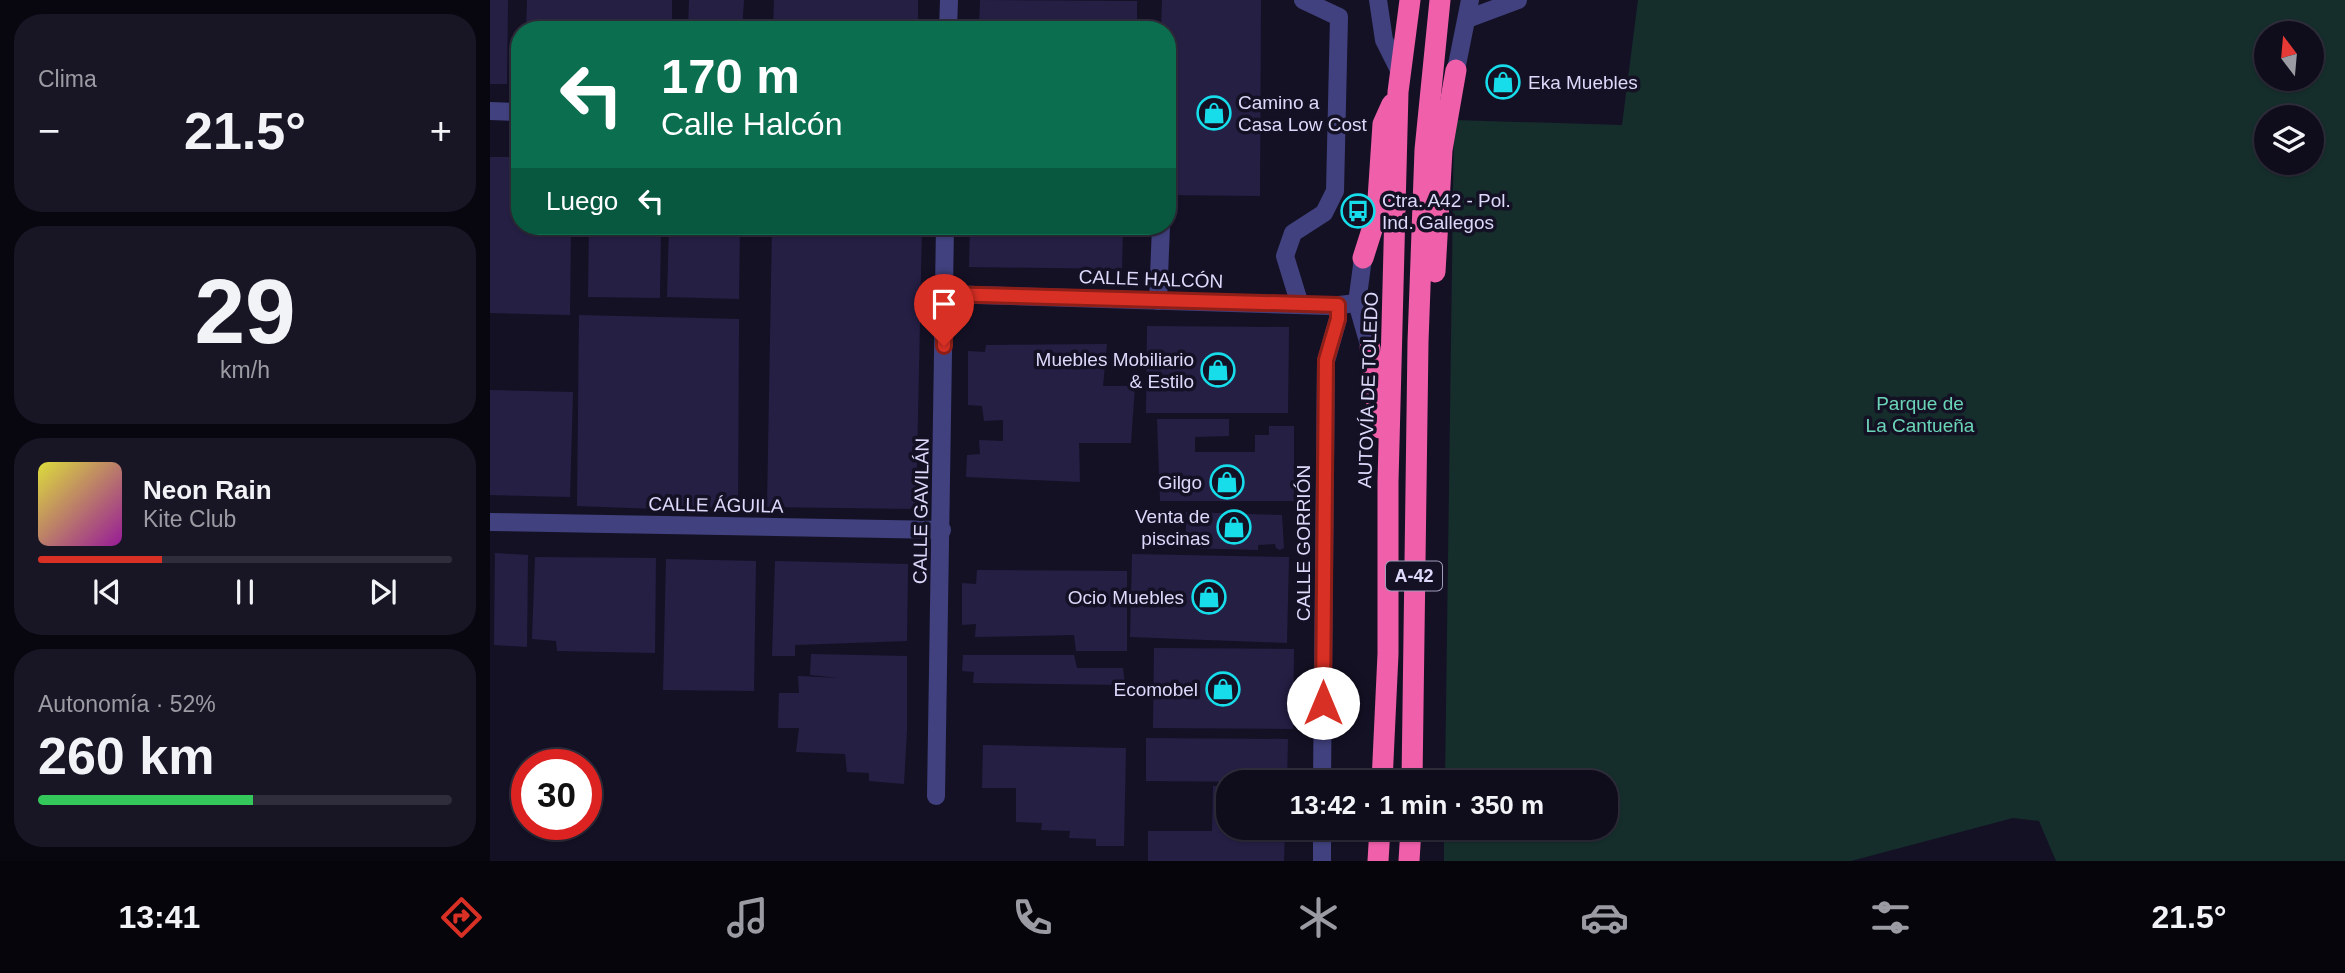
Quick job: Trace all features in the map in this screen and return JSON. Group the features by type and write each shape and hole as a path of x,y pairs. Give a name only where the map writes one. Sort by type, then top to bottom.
{"highway":[{"name":"AUTOVÍA DE TOLEDO","path":"1383,770 1388,654 1388,482 1399,82 1410,0"},
{"name":"A-42","path":"1412,770 1418,342 1425,150 1440,0"},
{"path":"1418,342 1433,291 1443,150 1456,70"},
{"path":"1363,258 1377,214 1383,124 1399,82"},
{"path":"1370,348 1388,482"},
{"path":"1378,861 1379,840"},
{"path":"1409,861 1410,840"}],"street":[{"path":"948,21 949,0"},
{"path":"1300,305 1285,256 1293,233 1324,213 1335,191 1339,17 1303,0"},
{"path":"1378,0 1384,40 1399,82"},
{"path":"1456,70 1471,0"},
{"path":"1468,19 1518,0"},
{"path":"490,111 511,112"},
{"name":"CALLE GAVILÁN","path":"936,796 945,235"},
{"path":"1158,301 1161,235"},
{"path":"1363,258 1357,303 1370,348"},
{"name":"CALLE HALCÓN","path":"944,294 1300,305 1357,303"},
{"name":"CALLE GORRIÓN","path":"1322,770 1326,360 1338,319 1338,305"},
{"name":"CALLE ÁGUILA","path":"490,522 942,530"},
{"path":"1322,840 1322,861"}],"green space":[{"name":"Parque de La Cantueña","path":"1638,0 2345,0 2345,861 2056,861 2039,821 2013,818 1851,861 1444,861 1444,840 1618,840 1618,770 1445,770 1454,120 1622,125"}],"building":[{"path":"490,0 508,0 507,84 490,84"},
{"path":"527,0 672,0 672,21 526,21"},
{"path":"689,0 744,0 743,21 688,21"},
{"path":"774,0 918,0 918,21 773,21"},
{"path":"980,0 1137,1 1137,21 979,21"},
{"name":"Camino a Casa Low Cost","path":"1162,0 1261,0 1260,196 1176,195 1176,21 1161,21"},
{"path":"490,157 511,157 511,235 571,235 570,315 490,313"},
{"path":"589,235 661,235 660,298 588,297"},
{"path":"669,235 740,235 739,299 667,297"},
{"path":"772,235 922,235 916,509 767,507"},
{"path":"970,235 1123,235 1122,269 969,267"},
{"path":"579,315 739,319 738,507 657,509 577,506"},
{"name":"Muebles Mobiliario & Estilo","path":"1147,326 1289,327 1288,413 1146,413"},
{"path":"1107,344 1103,386 1135,386 1131,443 1079,443 1080,482 966,477 967,455 980,454 979,440 1003,441 1003,420 984,421 982,406 968,405 968,351 985,352 986,345"},
{"path":"490,390 573,392 570,497 490,495"},
{"name":"Gilgo","path":"1157,419 1229,419 1229,436 1195,437 1195,452 1255,452 1255,435 1269,435 1269,426 1294,426 1294,501 1160,501"},
{"name":"Venta de piscinas","path":"1186,512 1282,515 1284,548 1280,550 1275,544 1258,545 1258,550 1186,548"},
{"path":"495,553 528,555 527,647 494,645"},
{"name":"Ocio Muebles","path":"1132,554 1289,557 1287,643 1130,637"},
{"path":"535,557 656,558 655,653 557,651 556,641 532,639"},
{"path":"666,559 756,561 754,691 663,690"},
{"path":"775,561 908,564 907,641 795,645 795,656 772,656"},
{"path":"977,570 1127,571 1127,651 1076,651 1074,635 975,637 976,624 962,625 962,583 976,584"},
{"name":"Ecomobel","path":"1154,648 1294,649 1293,729 1153,728"},
{"path":"811,654 907,656 904,784 869,781 869,773 847,772 845,754 796,752 799,728 778,728 779,693 799,693 798,676 840,678 810,675"},
{"path":"963,655 1074,655 1077,668 1123,668 1125,685 973,683 974,672 962,671"},
{"path":"1146,738 1288,739 1287,770 1216,770 1216,781 1146,781"},
{"path":"983,745 1126,748 1124,846 1096,846 1096,839 1069,838 1070,831 1041,830 1042,823 1016,822 1016,788 982,788"},
{"path":"1213,786 1216,786 1216,840 1285,840 1284,861 1148,861 1148,831 1212,831"}],"place":[{"name":"Eka Muebles","path":"1503,82"},
{"name":"Camino a Casa Low Cost","path":"1214,113"},
{"name":"Ctra. A42 - Pol. Ind. Gallegos","path":"1358,211"},
{"name":"Muebles Mobiliario & Estilo","path":"1218,370"},
{"name":"Gilgo","path":"1227,482"},
{"name":"Venta de piscinas","path":"1234,527"},
{"name":"Ocio Muebles","path":"1209,597"},
{"name":"Ecomobel","path":"1223,689"}],"route":[{"path":"944,346 944,294 1338,305 1338,319 1326,360 1323,703"}]}
